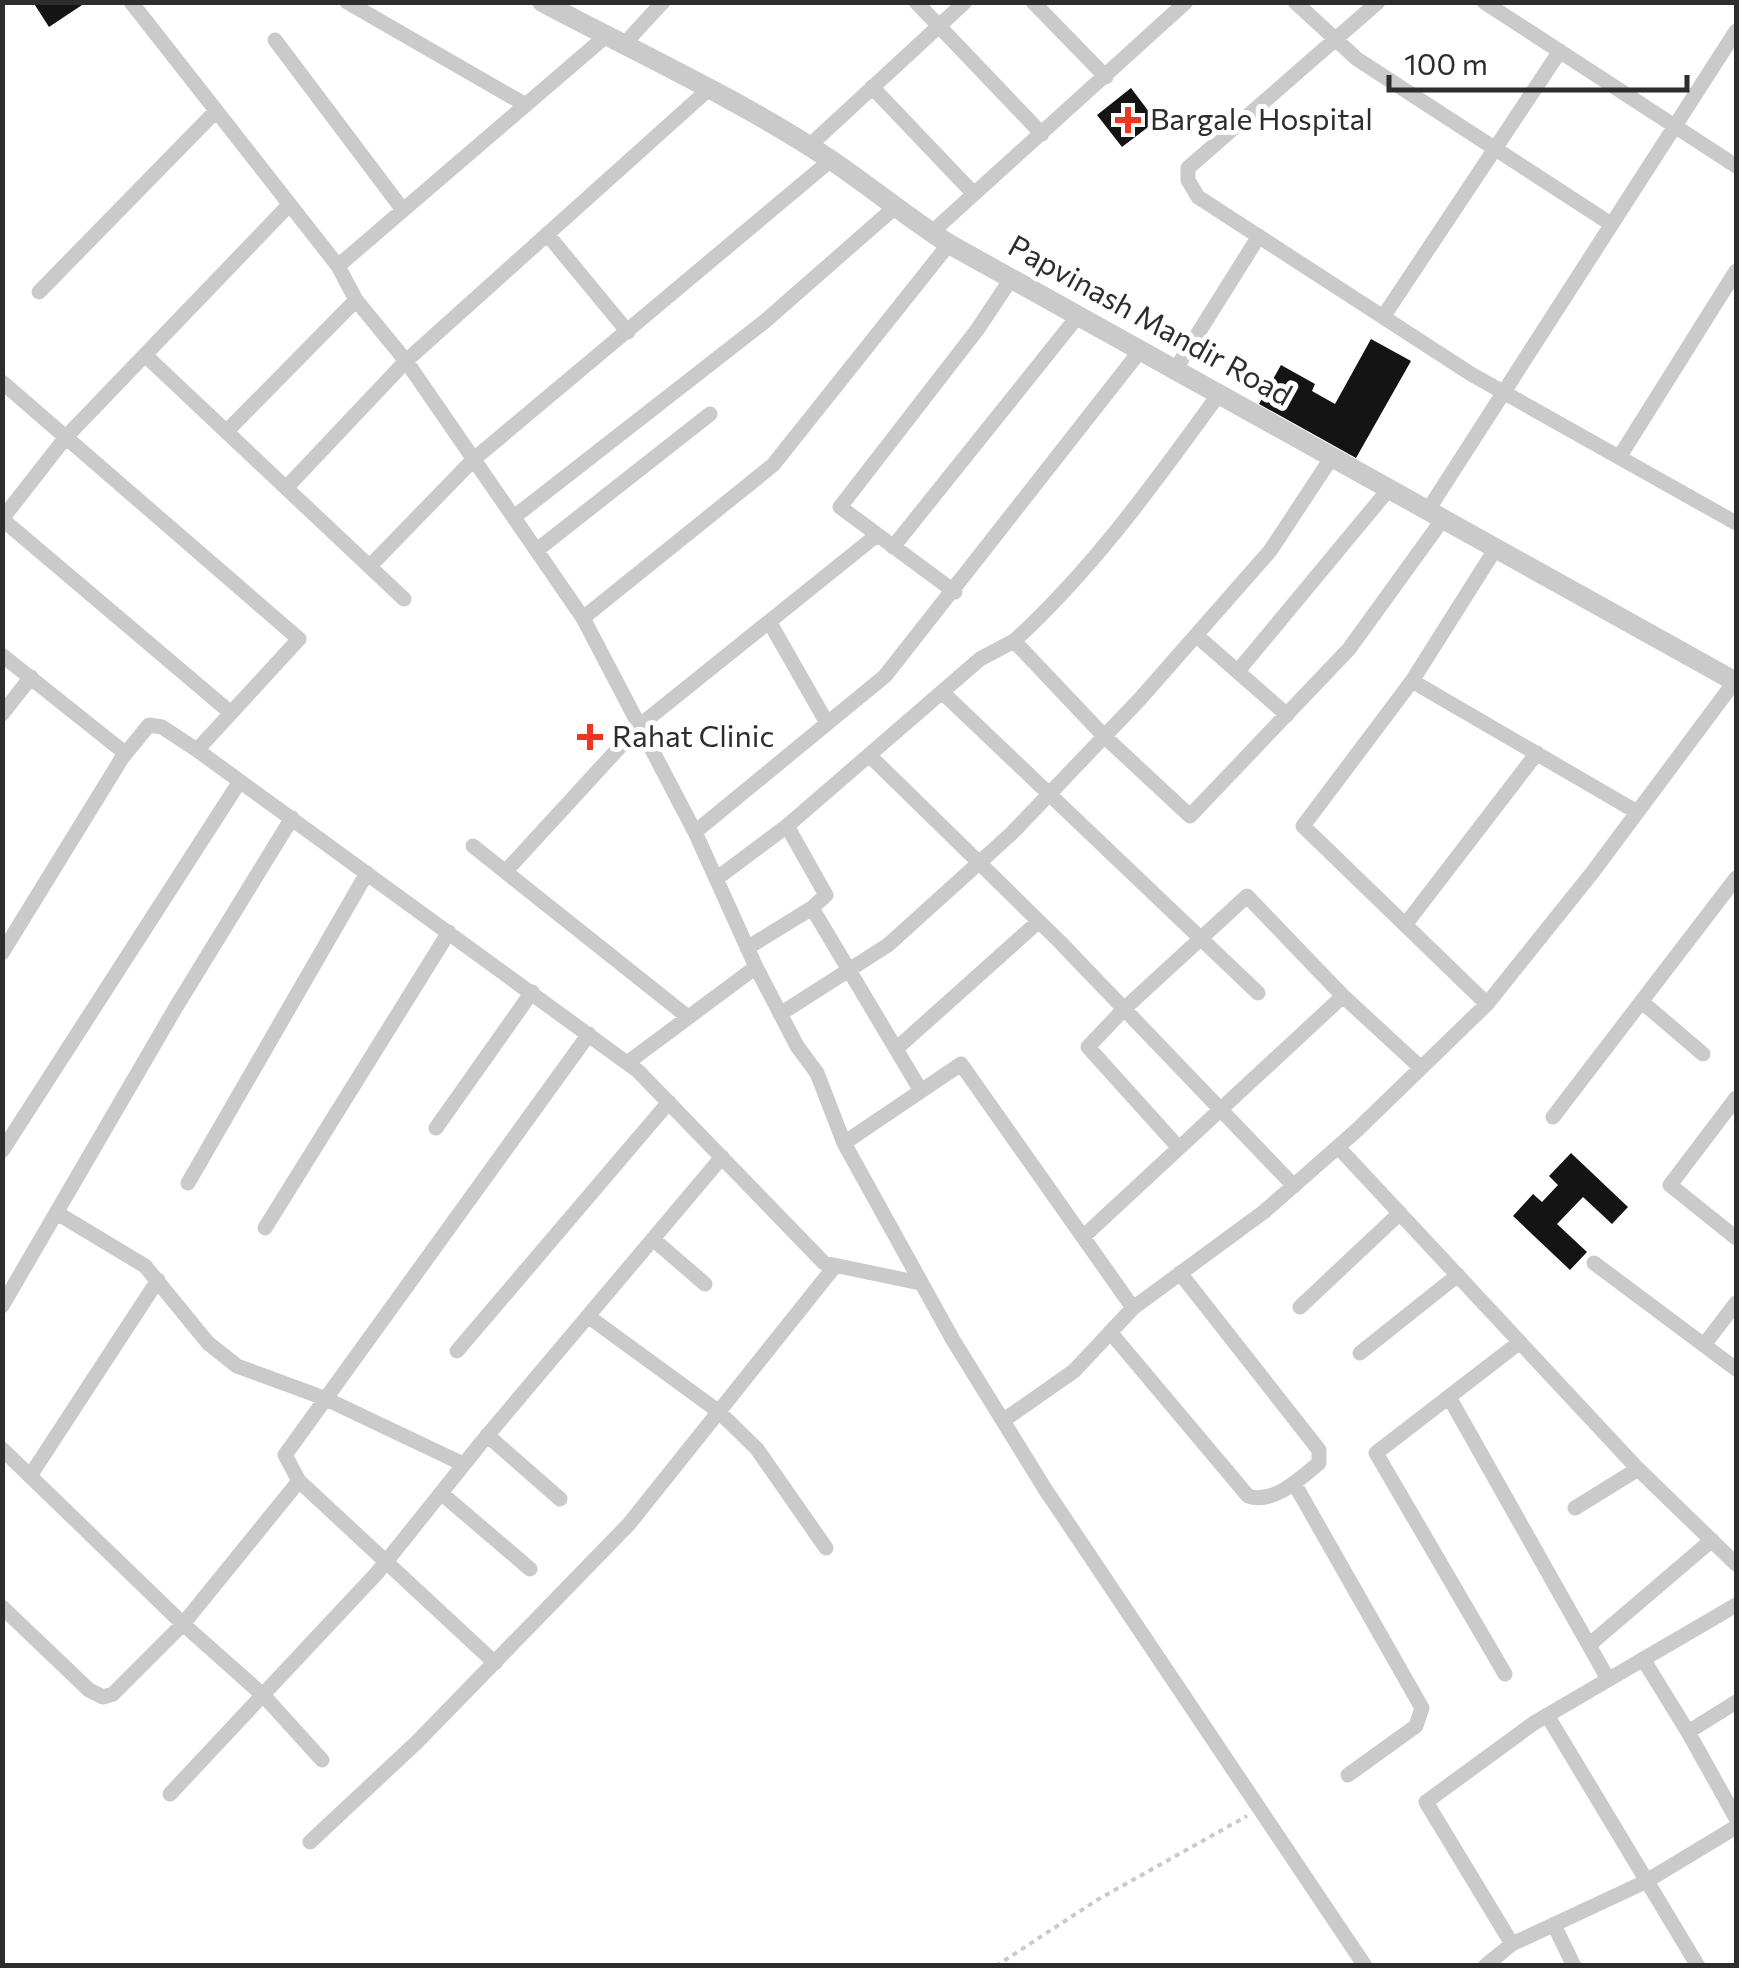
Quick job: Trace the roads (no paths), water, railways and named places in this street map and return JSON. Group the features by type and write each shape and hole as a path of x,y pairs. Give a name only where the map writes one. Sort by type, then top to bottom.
{"street":[{"path":"131,2 338,266 356,300 406,361 583,618 695,832 780,1014 818,1073 844,1143 920,1283 1045,1489 1365,1966"},
{"path":"347,2 526,105"},
{"name":"Papvinash Mandir Road","path":"542,2 568,8 808,146 893,209 1012,279 1736,681"},
{"path":"338,266 526,105 663,2"},
{"path":"916,2 1042,134"},
{"path":"808,146 965,2"},
{"path":"1034,2 1106,76"},
{"path":"1295,2 1333,40 1612,224"},
{"path":"1378,2 1188,168 1188,180 1198,196 1504,392 1736,523"},
{"path":"1484,2 1736,166"},
{"path":"583,618 773,465 974,194 1106,76 1177,5"},
{"path":"1014,641 1104,736 1190,816 1374,619 1504,392 1736,31"},
{"path":"275,40 403,210"},
{"path":"1383,317 1560,52"},
{"path":"872,87 974,194"},
{"path":"286,488 406,361 709,90"},
{"path":"39,292 216,111"},
{"path":"370,566 474,459 831,160"},
{"path":"231,713 2,519 66,437 290,206"},
{"path":"514,517 764,322 893,209"},
{"path":"547,234 628,332"},
{"path":"1175,370 1259,236"},
{"path":"1620,456 1736,271"},
{"path":"955,592 840,506 1012,279"},
{"path":"226,432 356,300"},
{"path":"894,547 1078,316"},
{"path":"695,832 885,676 955,592 1140,350"},
{"path":"145,355 404,599"},
{"path":"2,382 299,639 197,750"},
{"path":"716,879 787,826 980,659 1014,641 1058,599 1143,499 1219,394"},
{"path":"537,550 710,414"},
{"path":"780,1014 888,945 1049,794 1198,636 1270,551 1332,457"},
{"path":"1238,671 1389,489"},
{"path":"506,872 640,726 877,535"},
{"path":"1486,1004 1303,826 1412,681 1496,548"},
{"path":"770,624 827,723"},
{"path":"1198,636 1288,715"},
{"path":"2,654 126,753"},
{"path":"2,714 31,676"},
{"path":"1412,681 1637,812"},
{"path":"1004,1420 1074,1371 1133,1308 1294,1186 1486,1004 1736,681"},
{"path":"942,692 1258,994"},
{"path":"2,953 126,753 149,725 162,726 627,1063 824,1263 920,1283"},
{"path":"1405,925 1538,753"},
{"path":"870,756 1124,1009 1294,1186"},
{"path":"2,1151 240,781"},
{"path":"2,1306 292,818"},
{"path":"746,948 812,908 826,895 787,826"},
{"path":"473,846 688,1017"},
{"path":"188,1183 367,873"},
{"path":"1553,1117 1736,878"},
{"path":"1179,1148 1088,1048 1124,1009 1247,896 1342,996 1420,1067"},
{"path":"812,908 921,1091"},
{"path":"896,1049 1038,922"},
{"path":"264,1228 449,932"},
{"path":"627,1063 756,967"},
{"path":"436,1128 532,992"},
{"path":"1083,1238 1342,996"},
{"path":"1642,1002 1703,1054"},
{"path":"495,1664 299,1481 285,1456 589,1034"},
{"path":"844,1143 961,1064 1133,1308"},
{"path":"1736,1098 1670,1185 1736,1238"},
{"path":"457,1350 668,1102"},
{"path":"1338,1146 1638,1469 1736,1564"},
{"path":"170,1794 388,1560 722,1157"},
{"path":"57,1213 108,1241 158,1280 208,1343 237,1366 324,1398 464,1464"},
{"path":"1300,1308 1400,1213"},
{"path":"654,1240 706,1284"},
{"path":"1594,1263 1736,1369"},
{"path":"310,1842 495,1664 629,1524 835,1266"},
{"path":"1110,1332 1248,1496 1262,1499 1294,1483 1319,1463 1318,1450 1180,1273"},
{"path":"1360,1353 1458,1275"},
{"path":"30,1476 158,1280"},
{"path":"1704,1345 1736,1303"},
{"path":"589,1318 718,1411 757,1449 826,1548"},
{"path":"1505,1674 1376,1453 1520,1342"},
{"path":"1450,1396 1608,1679"},
{"path":"488,1435 560,1498"},
{"path":"2,1449 183,1624 264,1696 322,1760"},
{"path":"1575,1508 1638,1469"},
{"path":"2,1607 89,1690 103,1697 126,1684 183,1624 299,1481"},
{"path":"1294,1483 1422,1708 1416,1726 1348,1774"},
{"path":"441,1493 530,1569"},
{"path":"1589,1645 1712,1540"},
{"path":"1512,1944 1426,1802 1548,1715 1736,1606"},
{"path":"1643,1659 1736,1818"},
{"path":"1688,1732 1736,1702"},
{"path":"1548,1715 1698,1966"},
{"path":"1485,1966 1512,1944 1646,1882 1736,1826"},
{"path":"1554,1927 1574,1966"}],"place":[{"name":"Bargale Hospital","path":"1128,120"},
{"name":"Rahat Clinic","path":"590,737"}]}
